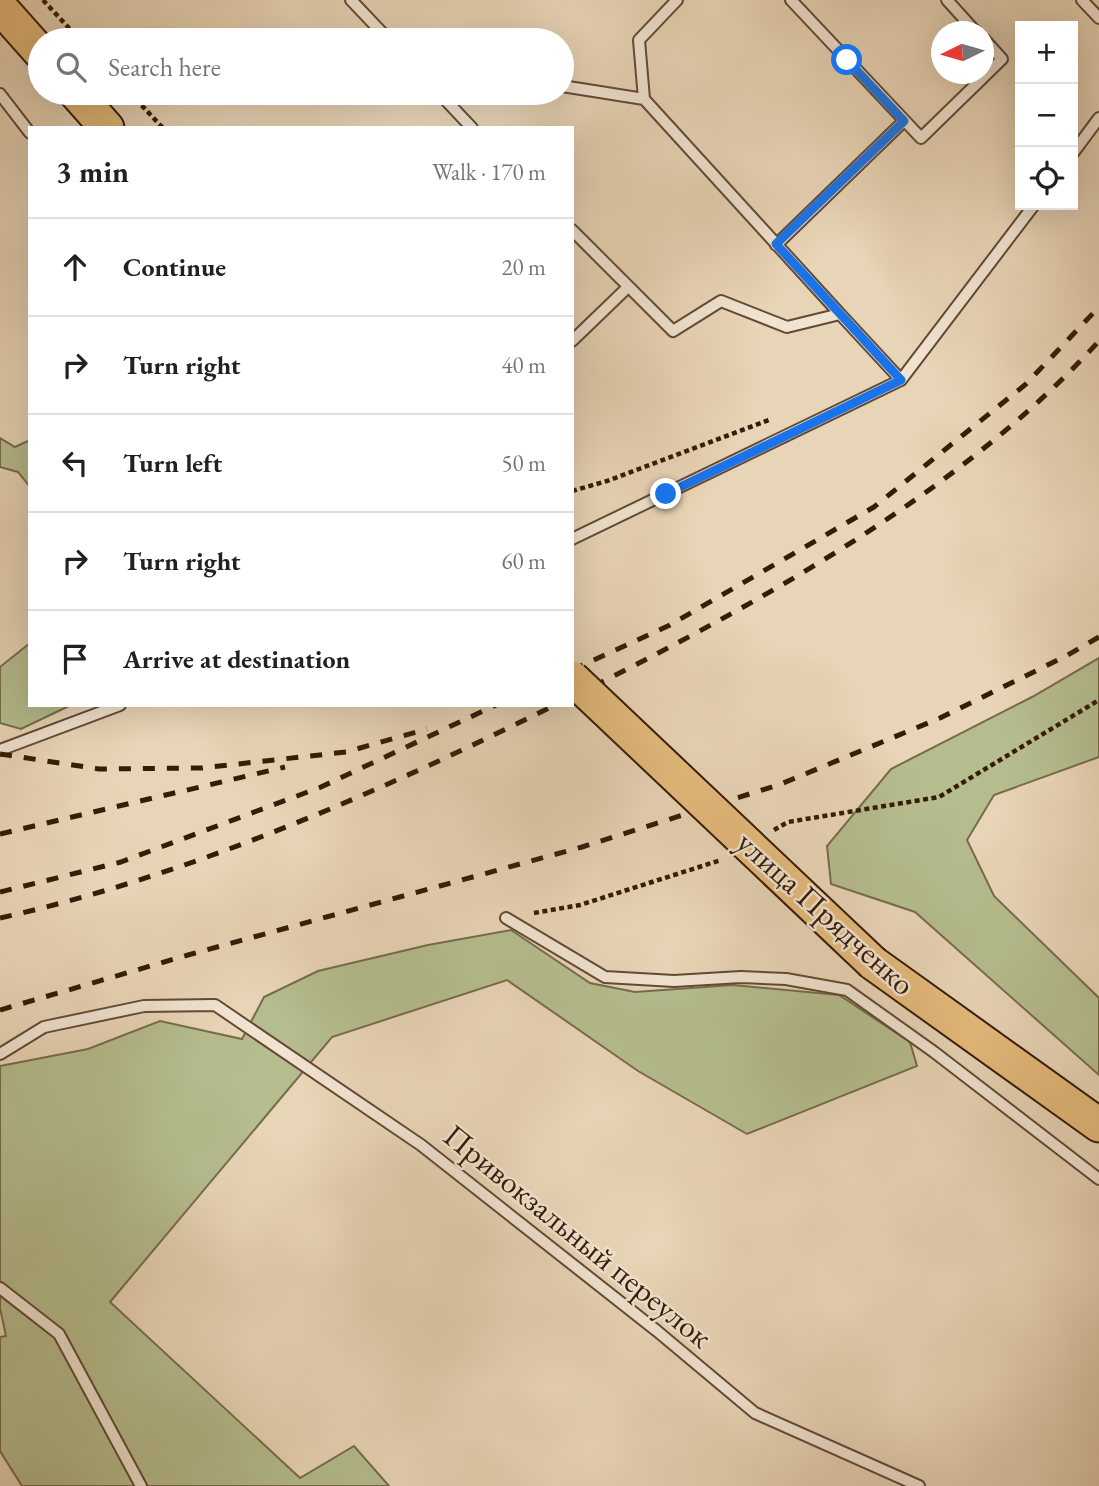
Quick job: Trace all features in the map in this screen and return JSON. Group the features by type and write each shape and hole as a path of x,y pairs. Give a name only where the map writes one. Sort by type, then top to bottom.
{"main road":[{"path":"0,7 28,38"},
{"path":"87,105 105,126"},
{"name":"улица Прядченко","path":"574,680 873,963 1099,1125"}],"lane":[{"path":"351,0 378,28"},
{"path":"677,0 639,40 644,99 901,380"},
{"path":"791,0 921,138 976,84"},
{"path":"947,0 966,21"},
{"path":"1082,0 1099,18"},
{"path":"994,50 1002,59 994,67"},
{"path":"574,88 644,99"},
{"path":"0,94 28,129"},
{"path":"450,105 470,126"},
{"path":"1077,147 1099,118"},
{"path":"776,244 904,121"},
{"path":"574,538 901,380 1030,210"},
{"path":"574,232 673,331 721,301 787,327 840,314"},
{"path":"574,339 628,287"},
{"path":"2,748 115,707"},
{"path":"506,918 606,977 674,981 741,977 786,979 847,990 934,1052 1099,1179"},
{"name":"Привокзальный переулок","path":"0,1054 44,1027 144,1006 215,1005 421,1145 755,1413 919,1486"},
{"path":"0,1288 59,1334 141,1486"}],"path":[{"path":"43,0 69,28"},
{"path":"141,105 161,126"},
{"path":"574,490 607,481 772,419"},
{"path":"766,834 788,822 939,797 1099,700"},
{"path":"506,918 580,905 732,854"}],"green space":[{"path":"0,438 15,447 28,441 28,484 18,472 0,467"},
{"path":"28,645 28,707 67,707 21,729 0,723 0,667"},
{"path":"1099,658 1099,757 994,795 967,840 994,896 1099,998 1099,1075 915,912 831,884 827,846 891,769 1032,697"},
{"path":"511,930 590,983 635,992 733,985 839,995 910,1042 917,1066 747,1134 638,1071 507,980 332,1037 110,1302 300,1478 354,1446 389,1486 22,1486 0,1451 0,1337 6,1336 0,1308 0,1066 88,1049 160,1021 242,1039 264,997 318,971 428,945"}],"railway":[{"path":"574,669 670,625 874,507 1026,384 1099,307"},
{"path":"574,696 642,662 783,584 920,497 984,448 1044,396 1099,341"},
{"path":"0,1010 188,955 582,847 781,784 940,718 1099,637"},
{"path":"0,892 121,862 321,787 492,707"},
{"path":"0,918 142,879 284,828 422,769 551,707"},
{"path":"0,754 99,769 202,768 346,752 427,729"},
{"path":"0,834 285,767"}],"route":[{"path":"666,494 901,380 776,244 904,121 847,60"}]}
